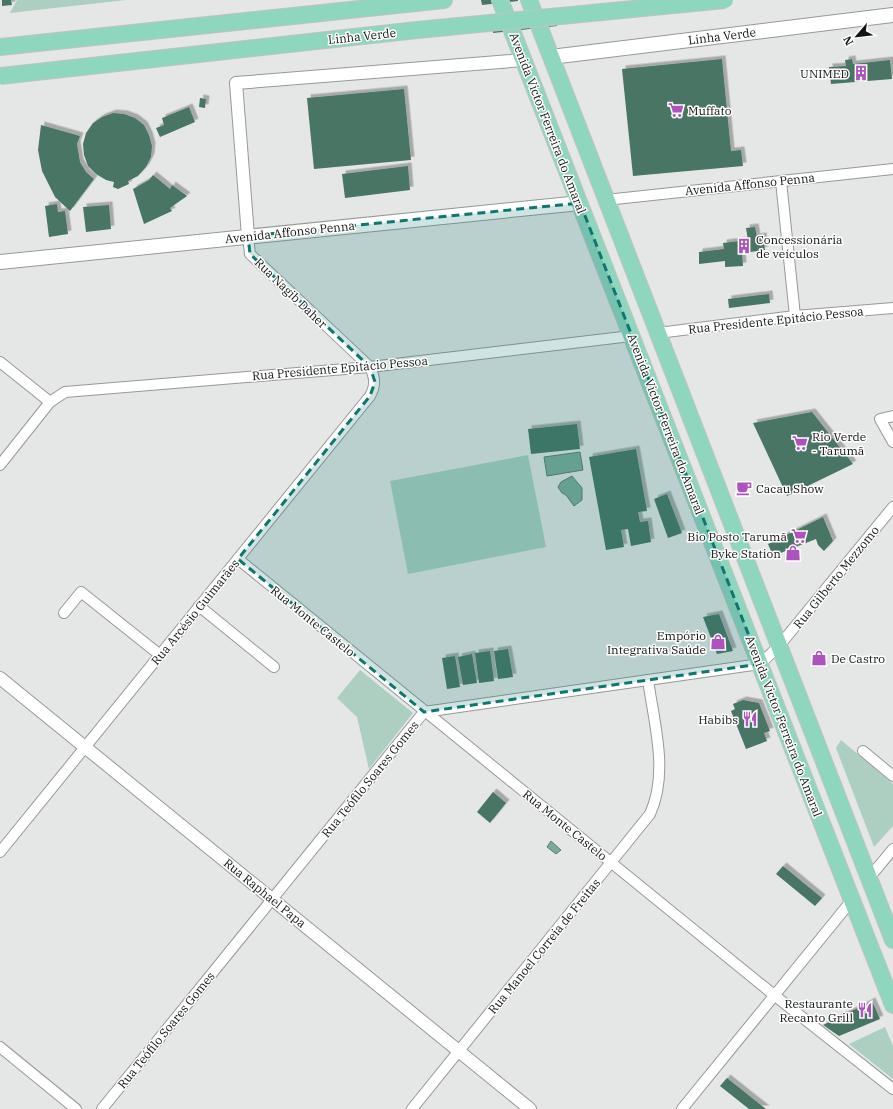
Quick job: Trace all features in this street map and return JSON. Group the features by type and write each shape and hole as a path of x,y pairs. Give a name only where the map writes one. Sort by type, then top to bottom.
{"highway":[{"path":"0,47 444,0"},
{"name":"Avenida Victor Ferreira do Amaral","path":"500,0 893,1005"},
{"name":"Avenida Victor Ferreira do Amaral","path":"529,0 893,940"},
{"name":"Linha Verde","path":"0,76 416,30 724,0"}],"main road":[{"name":"Linha Verde","path":"551,56 893,15"},
{"name":"Avenida Affonso Penna","path":"0,262 580,203"}],"street":[{"name":"Rua Nagib Daher","path":"370,367 250,254 236,83 524,60"},
{"name":"Avenida Affonso Penna","path":"606,200 893,169"},
{"path":"781,181 794,316"},
{"name":"Rua Presidente Epitácio Pessoa","path":"658,333 794,316 893,308"},
{"name":"Rua Presidente Epitácio Pessoa","path":"50,402 65,392 370,367 632,336"},
{"path":"0,362 50,402 0,465"},
{"name":"Rua Arcésio Guimarães","path":"0,852 370,396 375,382 370,367"},
{"path":"893,416 880,419 893,442"},
{"name":"Rua Gilberto Mezzomo","path":"760,664 779,646 893,508"},
{"name":"Rua Monte Castelo","path":"238,559 424,712 612,862 774,995 893,1089"},
{"path":"64,613 81,592 160,655"},
{"path":"199,606 274,667"},
{"name":"Rua Teófilo Soares Gomes","path":"102,1109 424,712 760,664"},
{"name":"Rua Raphael Papa","path":"0,678 530,1109"},
{"name":"Rua Manoel Correia de Freitas","path":"412,1109 650,814 659,786 659,767 648,680"},
{"path":"863,751 893,776"},
{"path":"869,878 893,849"},
{"path":"682,1109 852,900"},
{"path":"0,1047 76,1109"}],"highlighted area":[{"path":"580,203 760,664 424,712 238,559 370,396 375,382 370,367 250,254 248,236"}],"shaded area":[{"path":"17,0 126,0 10,13"},
{"path":"580,452 583,470 547,476 544,457"},
{"path":"528,455 546,547 408,574 390,481"},
{"path":"572,476 582,488 582,500 574,506 558,487 561,482"},
{"path":"360,670 413,713 369,769 357,717 337,698"},
{"path":"841,740 893,784 893,826 874,847 836,748"},
{"path":"551,841 561,850 556,854 547,847"},
{"path":"885,1027 893,1046 893,1079 849,1044"}],"building":[{"path":"2,0 11,0 12,5 2,6"},
{"path":"481,0 518,0 518,1 482,5"},
{"path":"556,21 557,26 493,33 493,28"},
{"name":"Muffato","path":"722,59 731,151 741,150 743,166 633,176 622,69"},
{"name":"UNIMED","path":"852,59 853,64 890,60 892,79 831,84 829,67 846,66 845,60"},
{"path":"404,89 411,160 314,169 307,98"},
{"path":"200,98 206,99 205,108 199,107"},
{"path":"189,107 195,122 160,137 156,128 164,125 162,118"},
{"path":"113,113 124,114 135,118 144,125 152,146 151,157 146,167 138,176 128,181 129,184 118,189 113,187 114,182 106,180 96,174 88,166 84,155 83,144 86,133 93,123 102,117"},
{"path":"41,125 80,136 77,144 80,162 86,172 94,179 70,211 55,197 42,171 38,150"},
{"path":"408,166 410,190 345,198 342,174"},
{"path":"153,175 170,189 172,185 187,196 170,208 172,211 144,224 133,189 149,180"},
{"path":"57,204 58,212 65,211 68,234 49,237 45,206"},
{"path":"109,205 111,229 86,232 83,207"},
{"name":"Concessionária de veículos","path":"755,227 757,237 763,236 765,250 742,253 743,266 725,267 725,261 699,264 699,252 724,249 723,243 748,240 746,228"},
{"name":"Concessionária de veículos","path":"769,294 770,303 729,308 728,299"},
{"name":"Rio Verde - Tarumã","path":"812,412 853,464 787,496 753,423"},
{"path":"577,424 580,449 531,454 528,429"},
{"path":"636,449 647,511 638,512 640,522 648,521 651,542 631,546 628,529 621,530 624,547 606,550 589,457"},
{"path":"667,494 682,533 668,538 654,499"},
{"name":"Bio Posto Tarumã","path":"823,517 833,541 824,551 818,545 816,539 773,556 768,544"},
{"path":"719,614 733,651 717,654 703,617"},
{"path":"508,649 513,677 498,679 494,651"},
{"path":"490,651 494,681 479,683 475,653"},
{"path":"472,654 477,683 463,685 458,657"},
{"path":"455,656 460,687 447,689 442,658"},
{"path":"743,700 759,703 770,731 764,733 767,741 746,749 731,711 735,709 733,704"},
{"path":"493,792 506,803 490,823 477,812"},
{"path":"783,866 822,898 815,906 776,874"},
{"name":"Restaurante Recanto Grill","path":"872,1001 880,1019 839,1036 823,1025"},
{"path":"727,1078 766,1109 749,1109 720,1086"}],"place":[{"name":"UNIMED","path":"861,73"},
{"name":"Muffato","path":"676,110"},
{"name":"Concessionária de veículos","path":"744,246"},
{"name":"Rio Verde - Tarumã","path":"800,443"},
{"name":"Cacau Show","path":"744,488"},
{"name":"Bio Posto Tarumã","path":"799,536"},
{"name":"Byke Station","path":"793,553"},
{"name":"Empório Integrativa Saúde","path":"718,642"},
{"name":"De Castro","path":"819,658"},
{"name":"Habibs","path":"750,719"},
{"name":"Restaurante Recanto Grill","path":"865,1010"}]}
